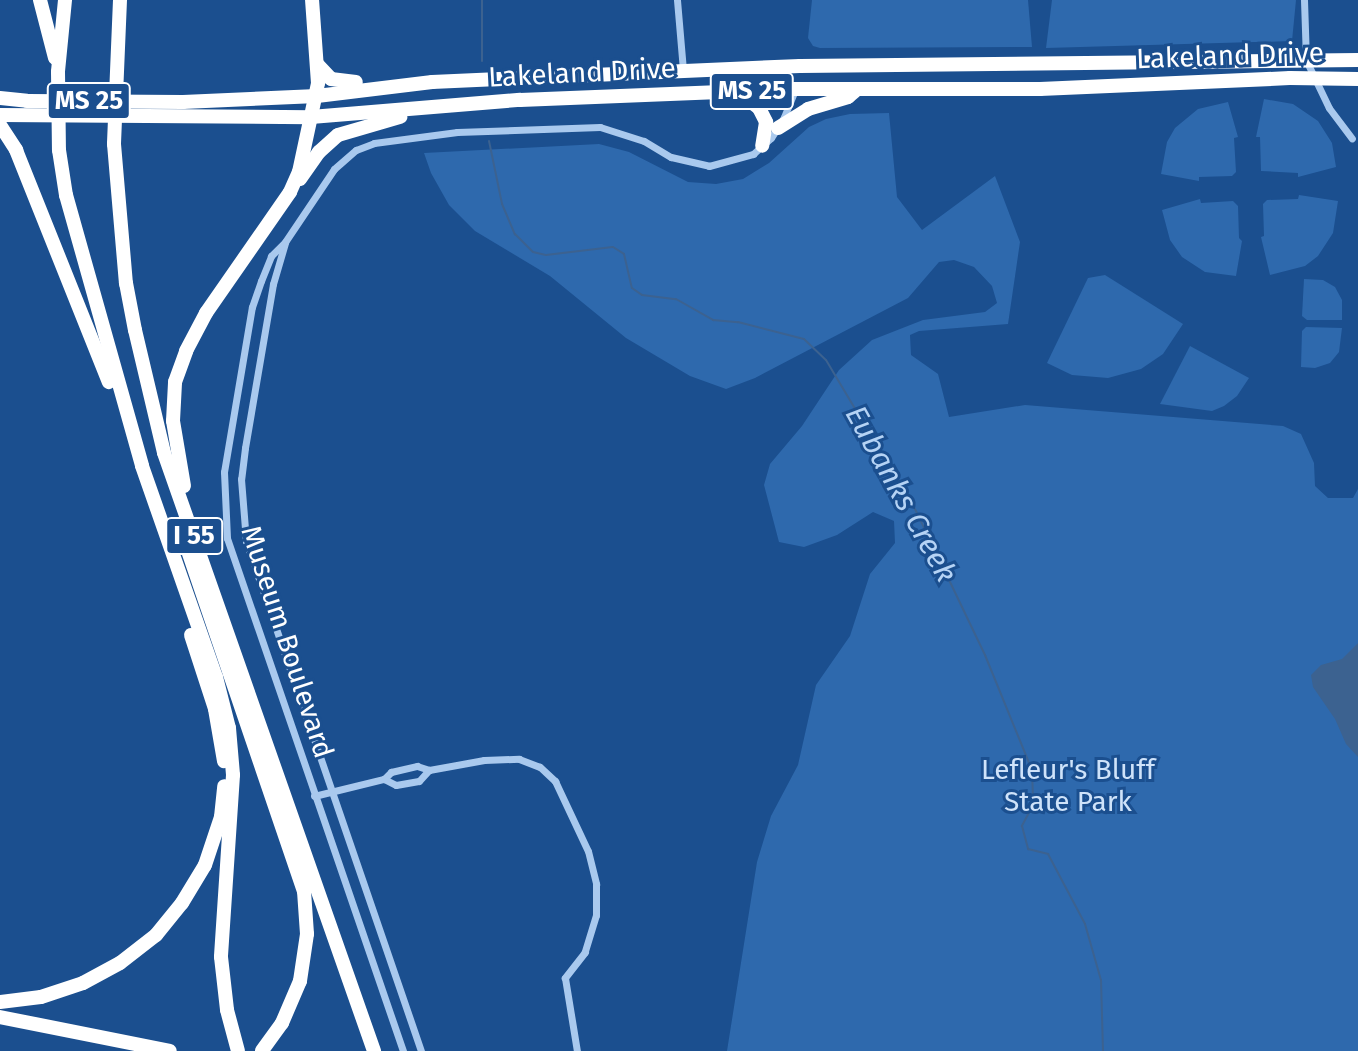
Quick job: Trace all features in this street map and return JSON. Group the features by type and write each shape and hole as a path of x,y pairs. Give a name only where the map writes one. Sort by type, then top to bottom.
{"highway":[{"path":"40,0 58,72"},
{"name":"I 55","path":"65,0 58,72 59,150 66,195 142,466 216,677 232,750 232,809 221,957 227,1010 238,1051"},
{"name":"I 55","path":"120,0 114,144 126,283 164,453 374,1051"},
{"path":"290,192 299,172 317,96 318,65 312,0"},
{"name":"Lakeland Drive","path":"0,115 28,108 317,96 432,82 683,70 1358,60"},
{"path":"1158,61 1158,83"},
{"path":"318,65 339,83 432,82"},
{"path":"1038,65 1040,89"},
{"path":"795,89 800,66"},
{"path":"683,70 688,93 702,102 739,100 759,108 766,122 762,146"},
{"name":"Lakeland Drive","path":"4,99 28,108 146,117 311,117 446,106 795,89 1040,89 1358,79"},
{"path":"778,128 823,103 848,97 857,90"},
{"path":"193,534 173,421 175,382 186,351 206,313 319,152 338,135 369,123 446,106"},
{"path":"0,125 16,150 142,466"},
{"path":"135,330 143,398 160,469 304,891 307,934 300,981 282,1023 262,1051"},
{"path":"0,1002 61,991 120,963 168,922 205,865 221,817 224,759 215,709 189,627 180,575"},
{"path":"0,1017 168,1050"}],"street":[{"path":"677,0 683,70"},
{"path":"1304,0 1306,60 1329,108 1352,138"},
{"name":"Museum Boulevard","path":"403,1051 244,594 226,526 224,472 230,431 252,307 271,256 285,242 334,169 356,150 374,143 457,132 600,127 644,141 682,161 709,166 731,163 762,146 778,128 795,89"},
{"name":"Museum Boulevard","path":"285,242 273,284 247,433 242,510 246,541 421,1051"},
{"path":"230,431 247,433"},
{"path":"244,594 261,588"},
{"path":"314,796 384,779 391,772 417,766 429,770 484,760 519,759 540,767 555,781 588,851 596,884 596,915 585,952 565,978 577,1051"},
{"path":"384,779 396,785 419,781 429,770"}],"green space":[{"path":"812,0 1028,0 1032,47 820,48 813,46 808,38"},
{"path":"1052,0 1296,0 1292,41 1046,48"},
{"path":"1264,99 1293,104 1318,121 1332,143 1336,167 1298,177 1298,173 1261,171 1260,137 1256,137"},
{"path":"1228,102 1238,137 1234,138 1236,172 1232,176 1199,177 1199,181 1161,174 1167,142 1175,128 1198,109"},
{"name":"Lefleur's Bluff State Park","path":"889,113 897,197 922,230 995,176 1020,242 1008,324 919,331 910,335 911,355 938,374 949,417 1025,405 1283,426 1301,434 1314,463 1315,486 1328,498 1353,498 1358,489 1358,1051 727,1051 757,862 771,816 798,765 816,685 850,636 870,574 895,543 894,521 873,512 837,535 804,547 779,542 764,485 770,464 802,426 839,370 872,340 923,320 985,312 997,303 992,286 974,267 954,260 939,262 908,298 755,378 726,389 690,376 626,338 550,276 475,231 449,205 424,153 599,144 629,152 688,182 716,184 743,179 769,163 809,127 826,119 850,114"},
{"path":"1299,195 1338,201 1333,233 1318,256 1305,266 1270,275 1261,237 1264,236 1263,204 1267,200 1298,199"},
{"path":"1200,199 1201,203 1233,201 1238,206 1239,238 1242,241 1236,276 1205,272 1182,257 1170,240 1162,210"},
{"path":"1105,275 1183,324 1163,354 1141,369 1108,378 1072,375 1047,363 1088,278"},
{"path":"1304,279 1323,280 1335,287 1342,300 1342,320 1307,320 1302,316"},
{"path":"1306,327 1342,328 1339,352 1330,363 1315,368 1301,367 1302,331"},
{"path":"1190,346 1249,378 1237,396 1224,406 1212,411 1160,404"}],"shaded area":[{"path":"1358,643 1358,757 1346,744 1335,719 1313,687 1311,675 1321,665 1342,659"}],"waterway":[{"name":"Eubanks Creek","path":"482,0 482,61"},
{"name":"Eubanks Creek","path":"489,141 502,204 515,234 533,252 546,255 613,247 624,254 632,288 642,295 676,299 713,320 738,322 804,339 826,360 916,511 985,655 1032,770 1033,805 1022,826 1028,849 1048,854 1085,924 1101,980 1103,1051"}]}
